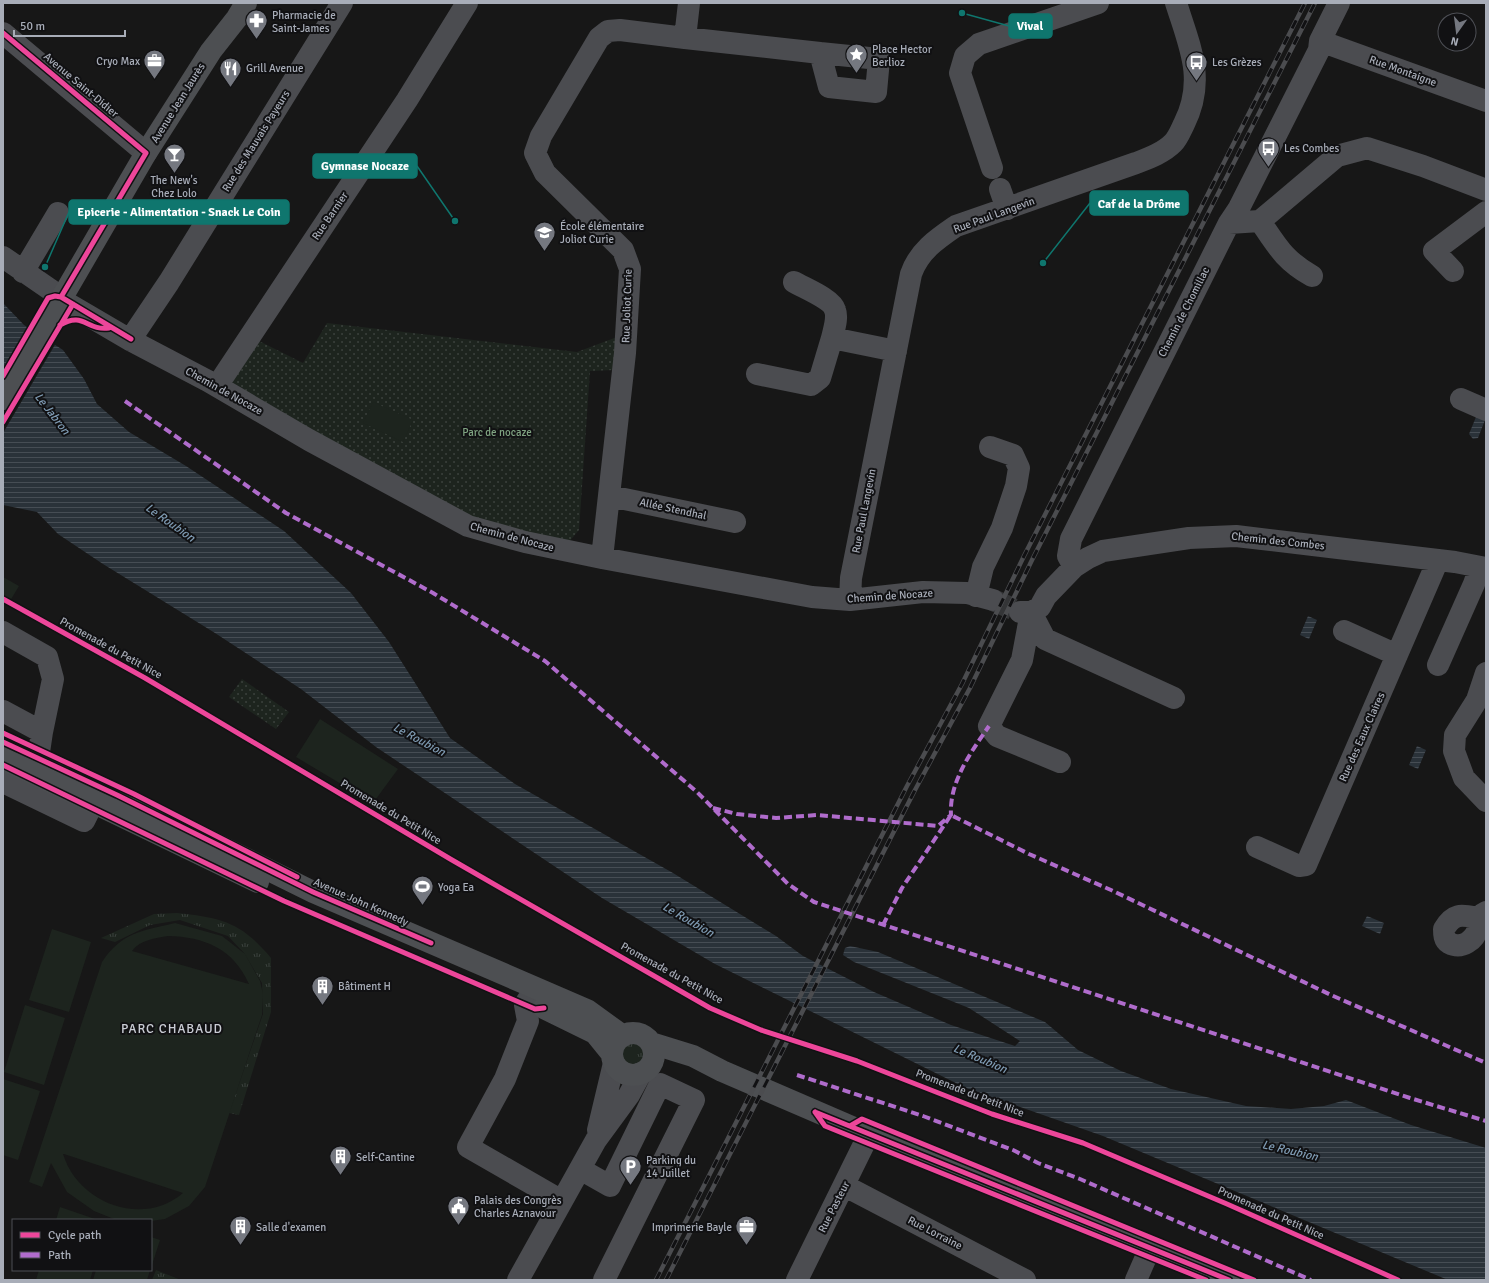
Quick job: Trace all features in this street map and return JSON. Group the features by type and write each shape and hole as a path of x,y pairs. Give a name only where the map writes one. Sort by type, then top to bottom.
{"main road":[{"name":"Avenue Jean Jaurès","path":"211,51 222,14 228,3"},
{"name":"Avenue Jean Jaurès","path":"3,399 60,298 146,153 211,51 237,18 246,3"},
{"name":"Avenue John Kennedy","path":"3,742 117,795 313,892 587,1010 623,1036"},
{"path":"3,759 307,905 566,1017 595,1033 613,1058 617,1067 626,1073 636,1075 646,1070 676,1065 722,1071"},
{"path":"613,1058 616,1042 623,1036 635,1033 641,1035 651,1043 660,1044 693,1056 722,1071 869,1134 1229,1280"},
{"path":"646,1070 654,1052 651,1043"}],"street":[{"name":"Rue des Mauvais Payeurs","path":"130,340 169,282 342,3"},
{"name":"Rue Barnier","path":"217,386 402,106 467,3"},
{"path":"689,3 685,38 820,53"},
{"path":"992,168 960,73 965,56 979,44 1098,3"},
{"name":"Rue Paul Langevin","path":"850,600 851,578 911,274 916,261 936,239 1003,199 1136,163 1163,150 1174,142 1192,106 1196,82 1195,67 1176,3"},
{"name":"Chemin de Chomillac","path":"1074,567 1068,556 1071,539 1320,46 1339,3"},
{"name":"Rue Joliot Curie","path":"602,558 625,353 630,281 628,261 623,250 545,173 535,153 541,136 599,38 608,31 620,30 685,38"},
{"name":"Avenue Saint-Didier","path":"3,33 146,153"},
{"name":"Rue Montaigne","path":"1320,46 1486,101"},
{"path":"1260,221 1337,156 1367,148 1423,166 1486,190"},
{"path":"1453,271 1434,251 1486,212"},
{"path":"23,272 58,213"},
{"path":"1234,215 1260,221 1286,257 1295,266 1312,276"},
{"name":"Chemin de Nocaze","path":"3,257 60,298 130,340 217,386 309,440 468,526 525,542 602,558 812,596 850,600 923,592 967,593 985,598 983,567 1002,528 1016,486 1019,468 1013,455 990,448"},
{"path":"757,374 812,385 820,378 832,338 836,315 835,308 831,302 794,282"},
{"path":"832,338 896,351"},
{"path":"1461,399 1486,410"},
{"name":"Allée Stendhal","path":"610,496 736,522"},
{"name":"Chemin des Combes","path":"1074,567 1103,551 1189,538 1236,536 1438,560 1483,567"},
{"name":"Rue des Eaux Claires","path":"1258,847 1299,866 1306,865 1398,656 1438,560"},
{"path":"1026,612 1040,606 1046,596 1074,567"},
{"path":"1438,664 1483,567"},
{"path":"1026,612 1045,639 1174,698"},
{"path":"1026,612 1022,660 989,726 997,736 1060,762"},
{"path":"1344,631 1398,656"},
{"path":"3,632 47,657 54,679 42,732 38,759"},
{"path":"1486,673 1477,700 1455,735 1454,751 1464,778 1486,801"},
{"path":"3,712 42,732"},
{"path":"3,782 84,821 93,803"},
{"path":"527,1000 525,1005 528,1021 505,1079 468,1148 562,1201"},
{"path":"596,1140 613,1058"},
{"path":"518,1280 596,1140 646,1070"},
{"path":"580,1169 610,1186 660,1084 694,1100 604,1280"},
{"name":"Rue Pasteur","path":"797,1280 845,1186 869,1134"},
{"name":"Rue Lorraine","path":"845,1186 1025,1280"},
{"path":"1136,1280 1150,1248"}],"green space":[{"name":"Parc de nocaze","path":"327,323 577,352 617,337 615,370 590,371 579,530 568,543 488,527 226,387 257,340 303,363"},
{"path":"373,402 413,420 403,442 363,423"},
{"path":"3,577 19,586 10,601 3,597"},
{"path":"242,679 289,712 276,729 229,697"},
{"path":"320,719 398,769 373,803 296,757"},
{"path":"177,913 206,917 230,924 250,936 271,958 271,1012 239,1115 229,1113 263,1014 262,983 244,953 228,936 180,920 150,925 115,942 101,938 154,914"},
{"path":"175,923 222,936 245,954 260,981 263,994 262,1015 205,1187 189,1206 165,1219 152,1221 152,1219 114,1219 94,1211 67,1192 51,1163 42,1187 29,1182 102,962 117,944 134,934","holes":["168,936 205,942 226,953 235,961 249,984 132,951 139,944 153,939","64,1154 183,1193 167,1203 149,1209 131,1209 113,1205 97,1197 82,1186 71,1171"]},
{"path":"52,929 91,942 69,1012 29,1000"},
{"path":"25,1005 65,1018 44,1085 4,1072"},
{"path":"629,1043 637,1043 644,1050 644,1058 637,1065 629,1065 622,1058 622,1050"},
{"path":"3,1079 40,1091 18,1160 3,1155"},
{"path":"60,1207 95,1219 56,1219"},
{"path":"152,1237 160,1240 152,1265"},
{"path":"156,1270 181,1280 152,1280"},
{"path":"39,1271 93,1271 90,1280 36,1280"},
{"path":"96,1271 150,1271 147,1280 93,1280"}],"water":[{"path":"3,303 24,325 63,350 84,379 97,404 129,432 186,466 284,531 351,593 389,642 450,738 515,784 673,873 776,936 803,956 874,992 951,1025 1015,1046 1020,1041 969,1008 854,962 843,955 845,948 850,946 878,952 1045,1022 1078,1050 1121,1071 1171,1089 1246,1106 1291,1109 1324,1106 1346,1100 1411,1125 1486,1148 1486,1280 1448,1280 1103,1136 966,1088 715,964 602,898 376,747 301,689 58,534 37,512 3,505"},
{"path":"1476,417 1485,420 1478,438 1473,439 1469,434"},
{"path":"1308,616 1317,620 1309,639 1300,635"},
{"path":"1417,746 1426,750 1418,769 1409,765"},
{"path":"1367,916 1384,923 1380,934 1362,926"}],"pier":[{"path":"29,325 56,343 3,433 3,369"}],"tunnel":[{"path":"993,600 1020,612"}],"railway":[{"path":"656,1280 907,786 962,684 1024,556 1305,3"},
{"path":"666,1280 915,790 970,688 1032,560 1315,3"}],"marked path":[{"path":"125,401 286,513 433,593 545,661 697,792 788,884 814,902 1410,1098 1486,1121"},
{"path":"713,808 737,814 776,818 817,815 938,826 951,815 951,803 957,779 975,746 989,726"},
{"path":"883,925 902,888 951,815 1029,854 1111,890 1331,995 1486,1063"},
{"path":"797,1075 923,1116 1013,1150 1038,1163 1080,1179 1311,1280"}],"cycle path":[{"path":"3,33 146,153 61,297"},
{"path":"3,376 48,298 55,296 61,297 131,339"},
{"path":"3,422 73,304"},
{"path":"60,325 68,321 75,320 95,327 109,328"},
{"name":"Promenade du Petit Nice","path":"3,599 145,678 452,860 710,1008 761,1030 857,1061 992,1114 1083,1143 1227,1204 1398,1280"},
{"path":"3,733 134,794 297,877"},
{"path":"3,742 117,795 313,892 431,943"},
{"path":"3,765 284,901 535,1009 544,1008"},
{"path":"815,1112 1229,1280"},
{"path":"815,1112 825,1126 1206,1280"},
{"path":"850,1126 862,1119 1254,1280"}],"place":[{"name":"Vival","path":"962,13"},
{"name":"Pharmacie de Saint-James","path":"257,40"},
{"name":"Place Hector Berlioz","path":"856,74"},
{"name":"Cryo Max","path":"155,80"},
{"name":"Les Grèzes","path":"1196,82"},
{"name":"Grill Avenue","path":"230,88"},
{"name":"Les Combes","path":"1269,168"},
{"name":"The New's Chez Lolo","path":"174,174"},
{"name":"Gymnase Nocaze","path":"455,221"},
{"name":"École élémentaire Joliot Curie","path":"545,252"},
{"name":"Caf de la Drôme","path":"1043,263"},
{"name":"Epicerie - Alimentation - Snack Le Coin","path":"45,267"},
{"name":"Yoga Ea","path":"423,906"},
{"name":"Bâtiment H","path":"323,1006"},
{"name":"Self-Cantine","path":"340,1176"},
{"name":"Parking du 14 Juillet","path":"630,1186"},
{"name":"Palais des Congrès Charles Aznavour","path":"458,1226"},
{"name":"Salle d'examen","path":"240,1246"},
{"name":"Imprimerie Bayle","path":"747,1246"}],"district":[{"name":"PARC CHABAUD","path":"172,1029"}],"water label":[{"name":"Le Jabron","path":"52,414"},
{"name":"Le Roubion","path":"170,523"},
{"name":"Le Roubion","path":"419,740"},
{"name":"Le Roubion","path":"688,920"},
{"name":"Le Roubion","path":"980,1059"},
{"name":"Le Roubion","path":"1290,1151"}]}
